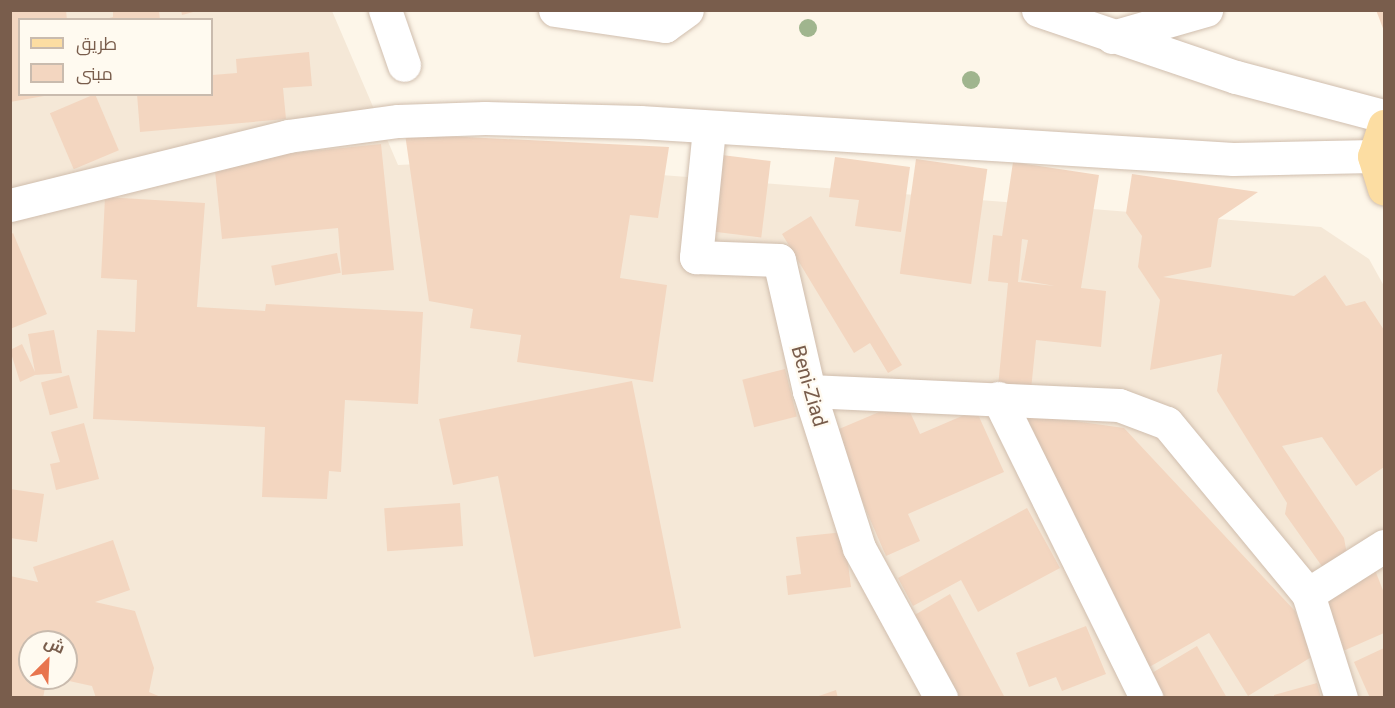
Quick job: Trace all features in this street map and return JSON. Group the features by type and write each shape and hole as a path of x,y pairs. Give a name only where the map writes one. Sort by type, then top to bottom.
{"main road":[{"path":"1379,141 1384,188"}],"street":[{"path":"385,10 404,65"},
{"path":"555,10 665,26 687,10"},
{"path":"1038,10 1236,77 1384,116"},
{"path":"1112,36 1206,10"},
{"path":"10,205 265,141 399,121 640,122 709,129 1233,159 1379,141"},
{"name":"Beni-Ziad","path":"709,129 696,256 779,260 809,391 859,548 941,698"},
{"path":"809,391 1119,405 1167,423 1308,594 1341,698"},
{"path":"998,398 1146,698"},
{"path":"1308,594 1384,546"}],"shaded area":[{"path":"10,11 332,11 398,165 484,161 1321,227 1369,259 1384,286 1384,697 11,697"}],"building":[{"path":"10,10 66,10 67,18 18,18 18,96 44,96 10,102"},
{"path":"113,10 159,10 160,18 109,18 113,17"},
{"path":"181,10 197,10 197,11 182,15"},
{"path":"1376,10 1384,10 1384,31"},
{"path":"309,52 312,86 283,88 286,119 140,132 137,96 213,96 213,75 237,73 236,59"},
{"path":"90,96 96,96 119,150 74,169 50,113"},
{"path":"405,134 669,147 658,218 630,215 620,278 667,285 653,382 517,362 521,335 470,328 473,309 429,301"},
{"path":"381,144 394,270 342,275 338,228 222,239 214,161"},
{"path":"722,155 771,161 761,237 713,231"},
{"path":"835,157 910,167 901,232 855,226 859,200 829,197"},
{"path":"916,159 987,169 971,284 900,274"},
{"path":"1013,162 1099,175 1081,288 1106,291 1101,347 1036,340 1031,390 998,387 1008,283 988,281 993,235 1002,236","holes":["1022,239 1028,240 1021,280 1055,286 1018,282"]},
{"path":"1132,174 1258,192 1218,219 1211,267 1163,277 1294,296 1325,275 1346,306 1365,301 1384,330 1384,467 1356,486 1322,437 1282,446 1344,538 1348,560 1326,572 1285,514 1287,503 1217,391 1222,354 1150,370 1160,300 1138,267 1142,236 1126,213"},
{"path":"105,197 205,203 197,307 265,311 266,304 423,312 418,404 345,400 341,472 329,471 327,499 262,497 265,427 93,419 97,330 135,332 137,280 101,278"},
{"path":"811,216 902,365 888,373 870,343 854,353 782,234"},
{"path":"13,233 47,314 10,329 10,235"},
{"path":"337,253 341,273 275,285 271,266"},
{"path":"54,330 62,373 35,375 20,382 10,350 22,344 35,372 28,334"},
{"path":"785,369 797,417 754,427 742,380"},
{"path":"69,375 78,408 50,415 41,383"},
{"path":"632,381 681,628 534,657 498,476 453,485 439,419"},
{"path":"905,401 920,434 976,410 1004,472 908,514 920,541 886,556 832,432"},
{"path":"1024,414 1124,428 1295,611 1313,656 1248,696 1209,633 1144,670"},
{"path":"84,423 99,479 56,490 50,464 60,462 51,432"},
{"path":"10,489 44,494 37,542 10,538"},
{"path":"460,503 463,546 387,551 384,508"},
{"path":"1027,508 1060,568 978,612 961,580 913,606 898,578"},
{"path":"844,532 851,587 788,595 786,576 801,574 796,537"},
{"path":"113,540 130,590 95,602 135,611 154,668 149,692 163,698 96,698 92,686 78,683 78,630 18,630 18,690 45,690 43,698 10,698 10,576 38,582 33,567"},
{"path":"1375,570 1384,593 1384,633 1343,651 1319,594"},
{"path":"950,594 1005,698 956,698 913,616"},
{"path":"1086,626 1106,674 1062,691 1056,677 1029,687 1016,653"},
{"path":"1197,646 1227,698 1159,698 1147,676"},
{"path":"1384,648 1384,698 1370,698 1354,662"},
{"path":"1317,683 1321,698 1274,698 1274,695"},
{"path":"836,690 838,698 816,698 816,697"}]}
